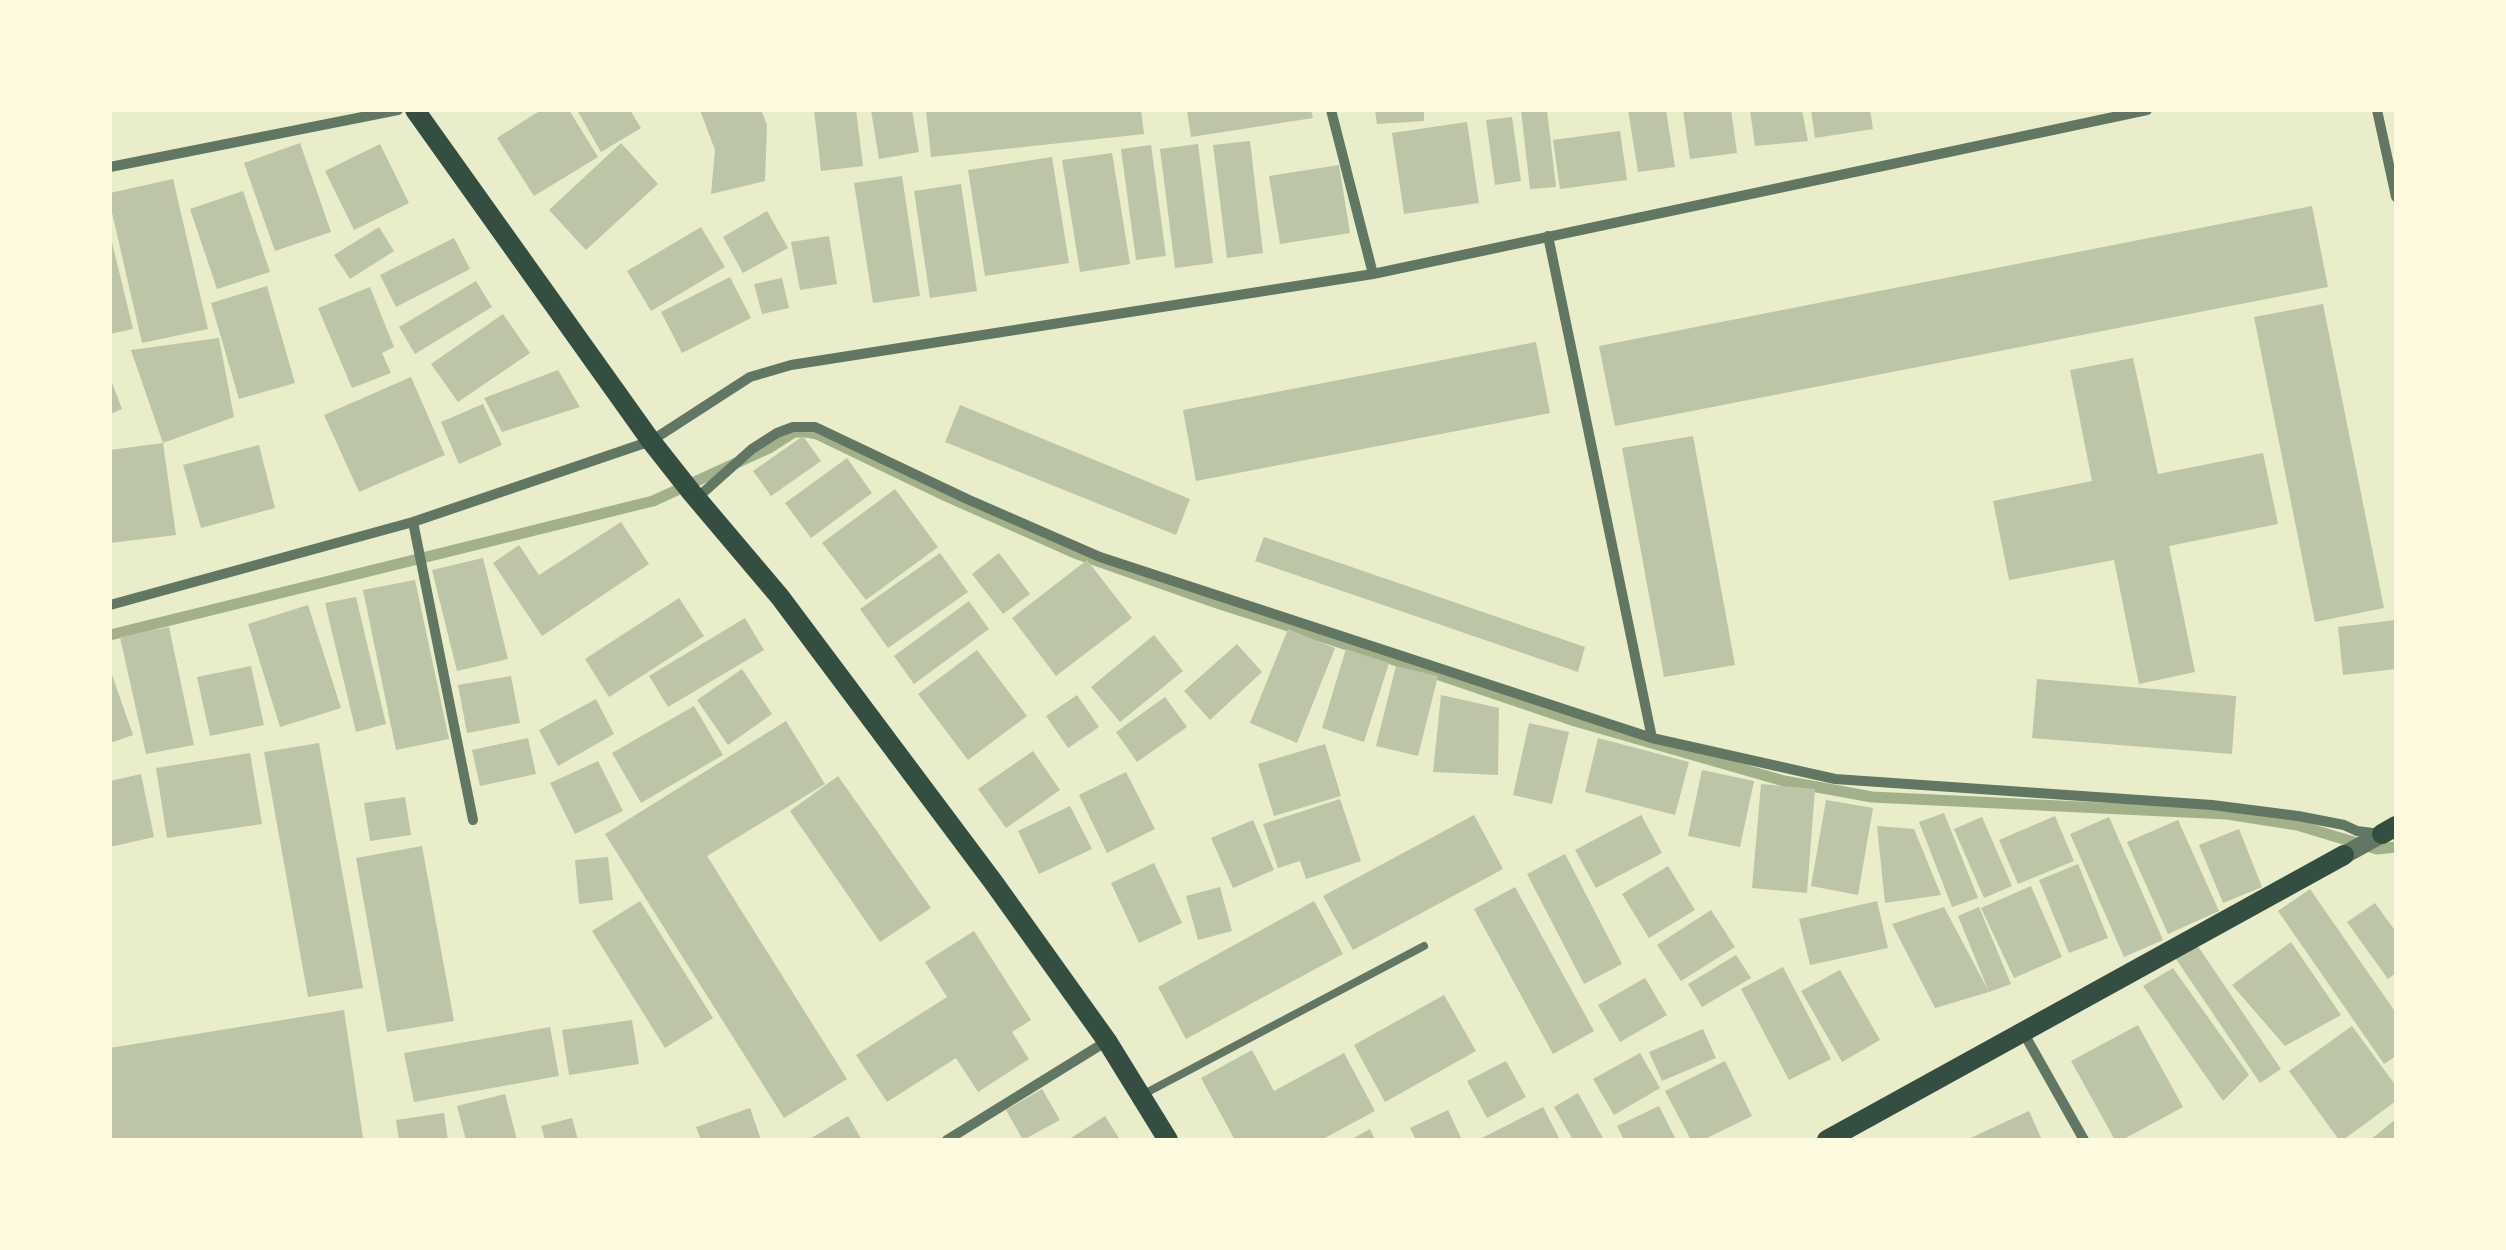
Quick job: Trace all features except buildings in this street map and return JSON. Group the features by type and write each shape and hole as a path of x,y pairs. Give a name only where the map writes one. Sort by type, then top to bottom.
{"main road":[{"path":"416,110 658,449 780,597 982,868 1107,1042 1168,1140"},
{"path":"1827,1140 2344,855"}],"street":[{"path":"110,167 398,110"},
{"path":"1331,110 1373,274"},
{"path":"110,605 413,522 658,449 750,377 791,365 1373,274 2148,110"},
{"path":"2377,110 2396,198"},
{"path":"1548,236 1652,738"},
{"path":"694,496 777,433 815,426 1100,557 1652,738 1835,779 2212,805 2298,816 2357,831 2386,832"},
{"path":"413,522 473,820"},
{"path":"2344,855 2386,832"},
{"path":"2023,1031 2084,1140"},
{"path":"948,1140 1107,1042"}],"lane":[{"path":"1142,1095 1424,946"}],"waterway":[{"path":"110,635 653,501 769,448 794,432 807,432 1075,553 1575,721 1784,781 1872,797 2227,814 2297,825 2377,849 2396,847"}]}
